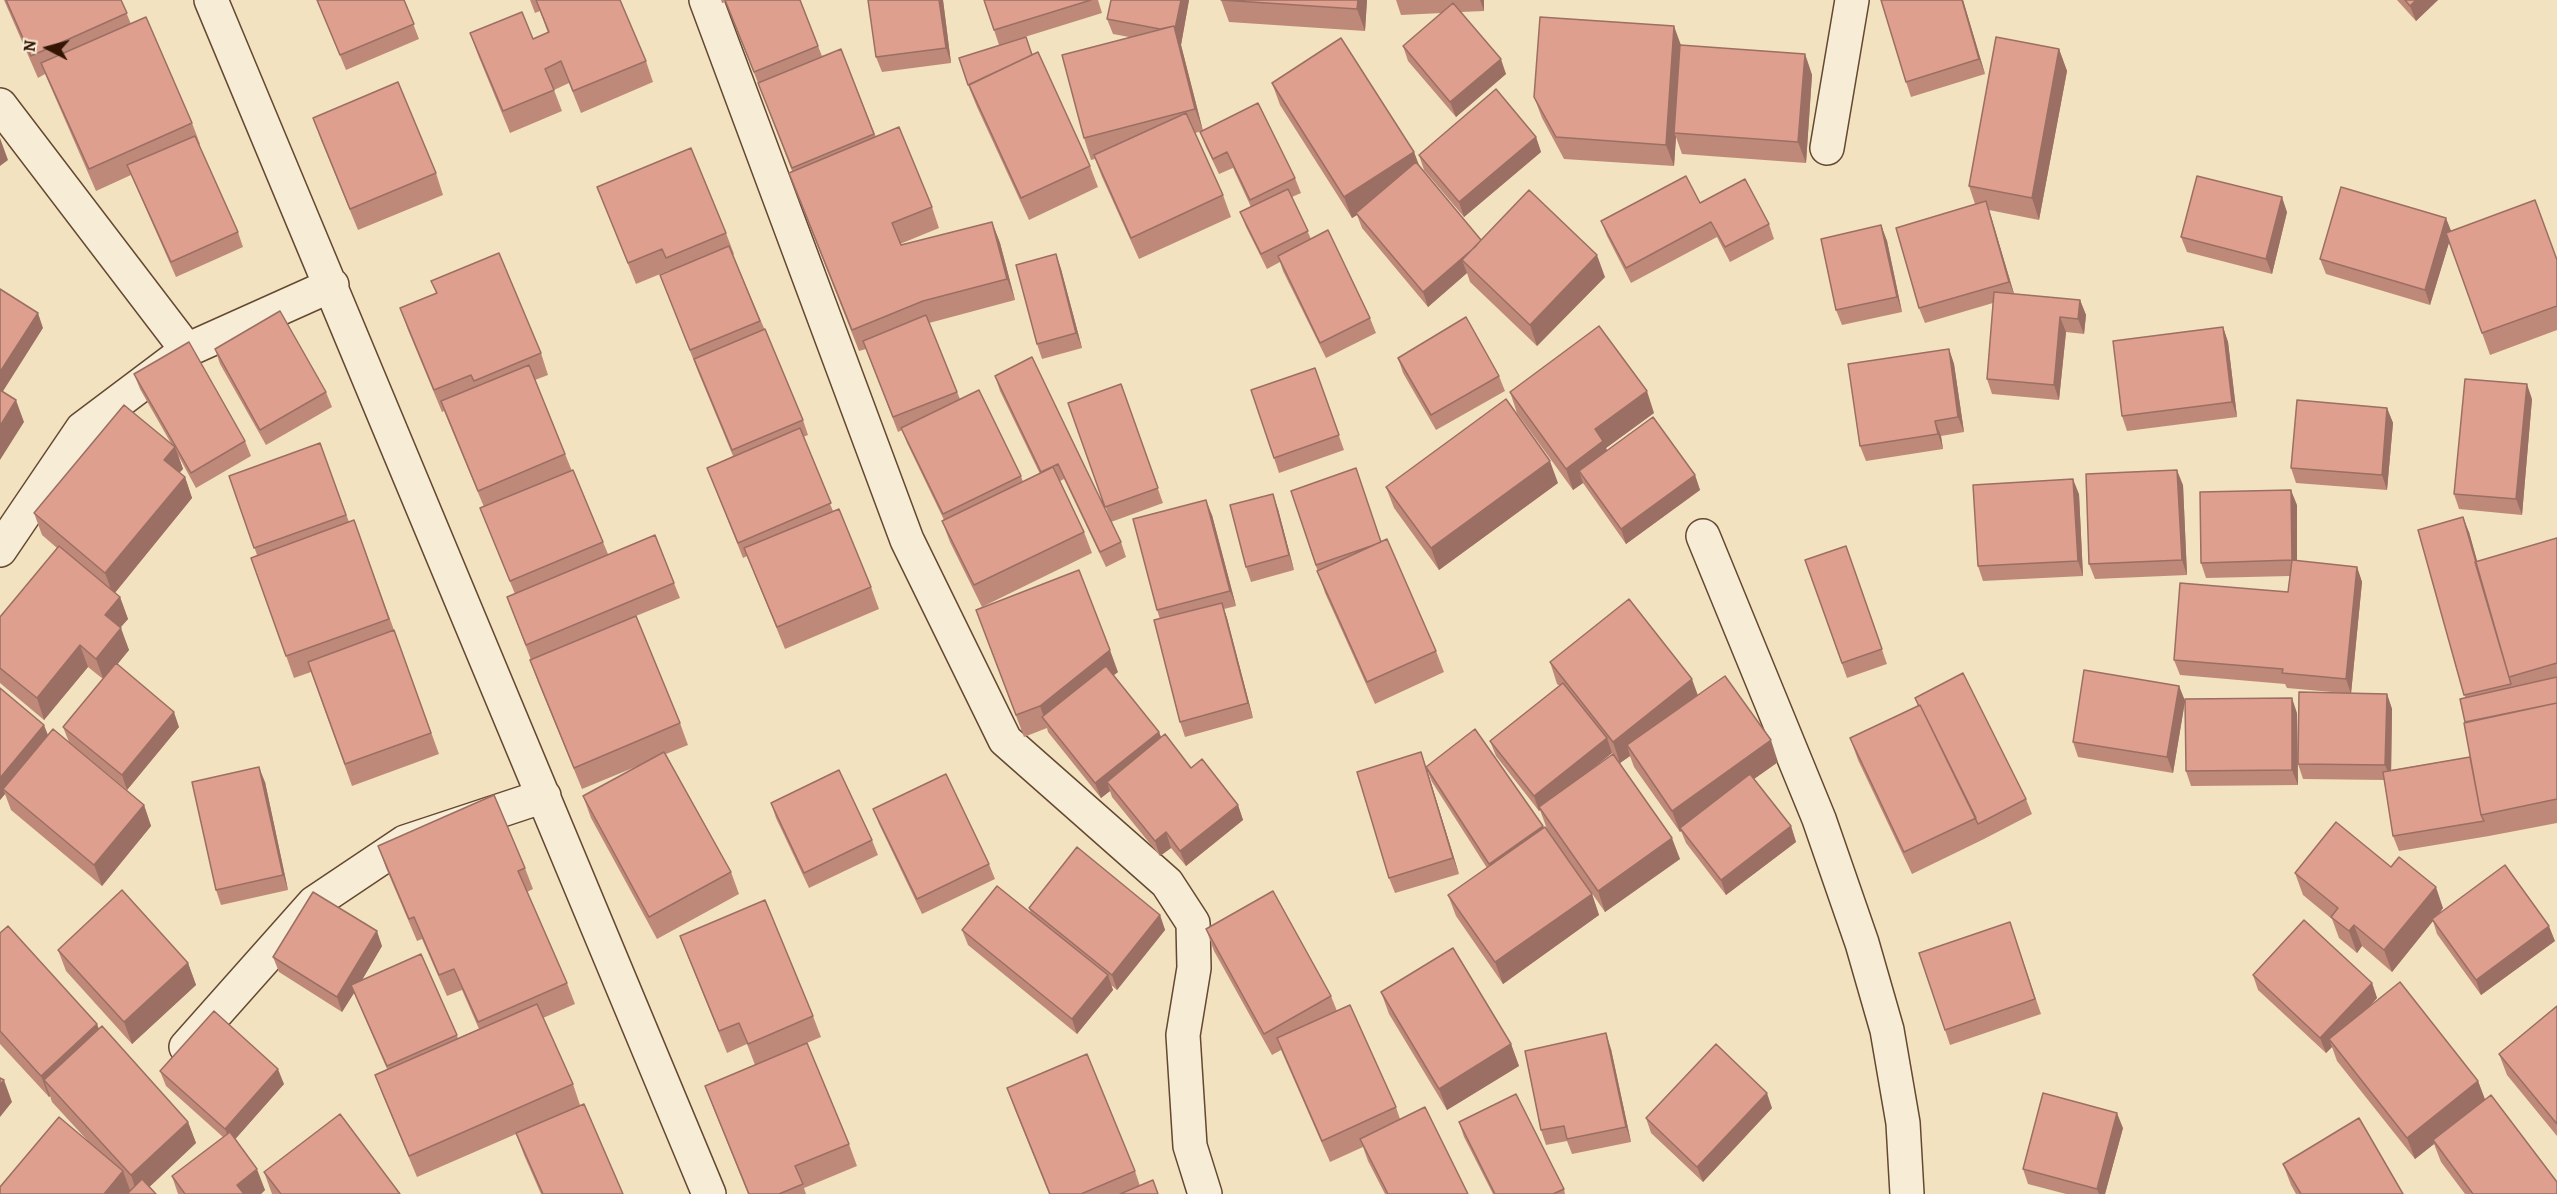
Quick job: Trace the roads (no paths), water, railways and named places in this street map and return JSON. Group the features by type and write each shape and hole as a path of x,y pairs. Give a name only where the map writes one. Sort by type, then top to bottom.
{"street":[{"path":"212,0 709,1194"},
{"path":"706,0 907,540 1005,740 1167,883 1193,923 1194,968 1183,1035 1190,1146 1204,1194"},
{"path":"1827,148 1852,0"},
{"path":"0,105 187,350"},
{"path":"0,550 82,429 187,350 332,285"},
{"path":"1703,536 1819,819 1862,943 1887,1030 1903,1123 1906,1194"},
{"path":"175,1059 314,903 405,842 544,796"}]}
